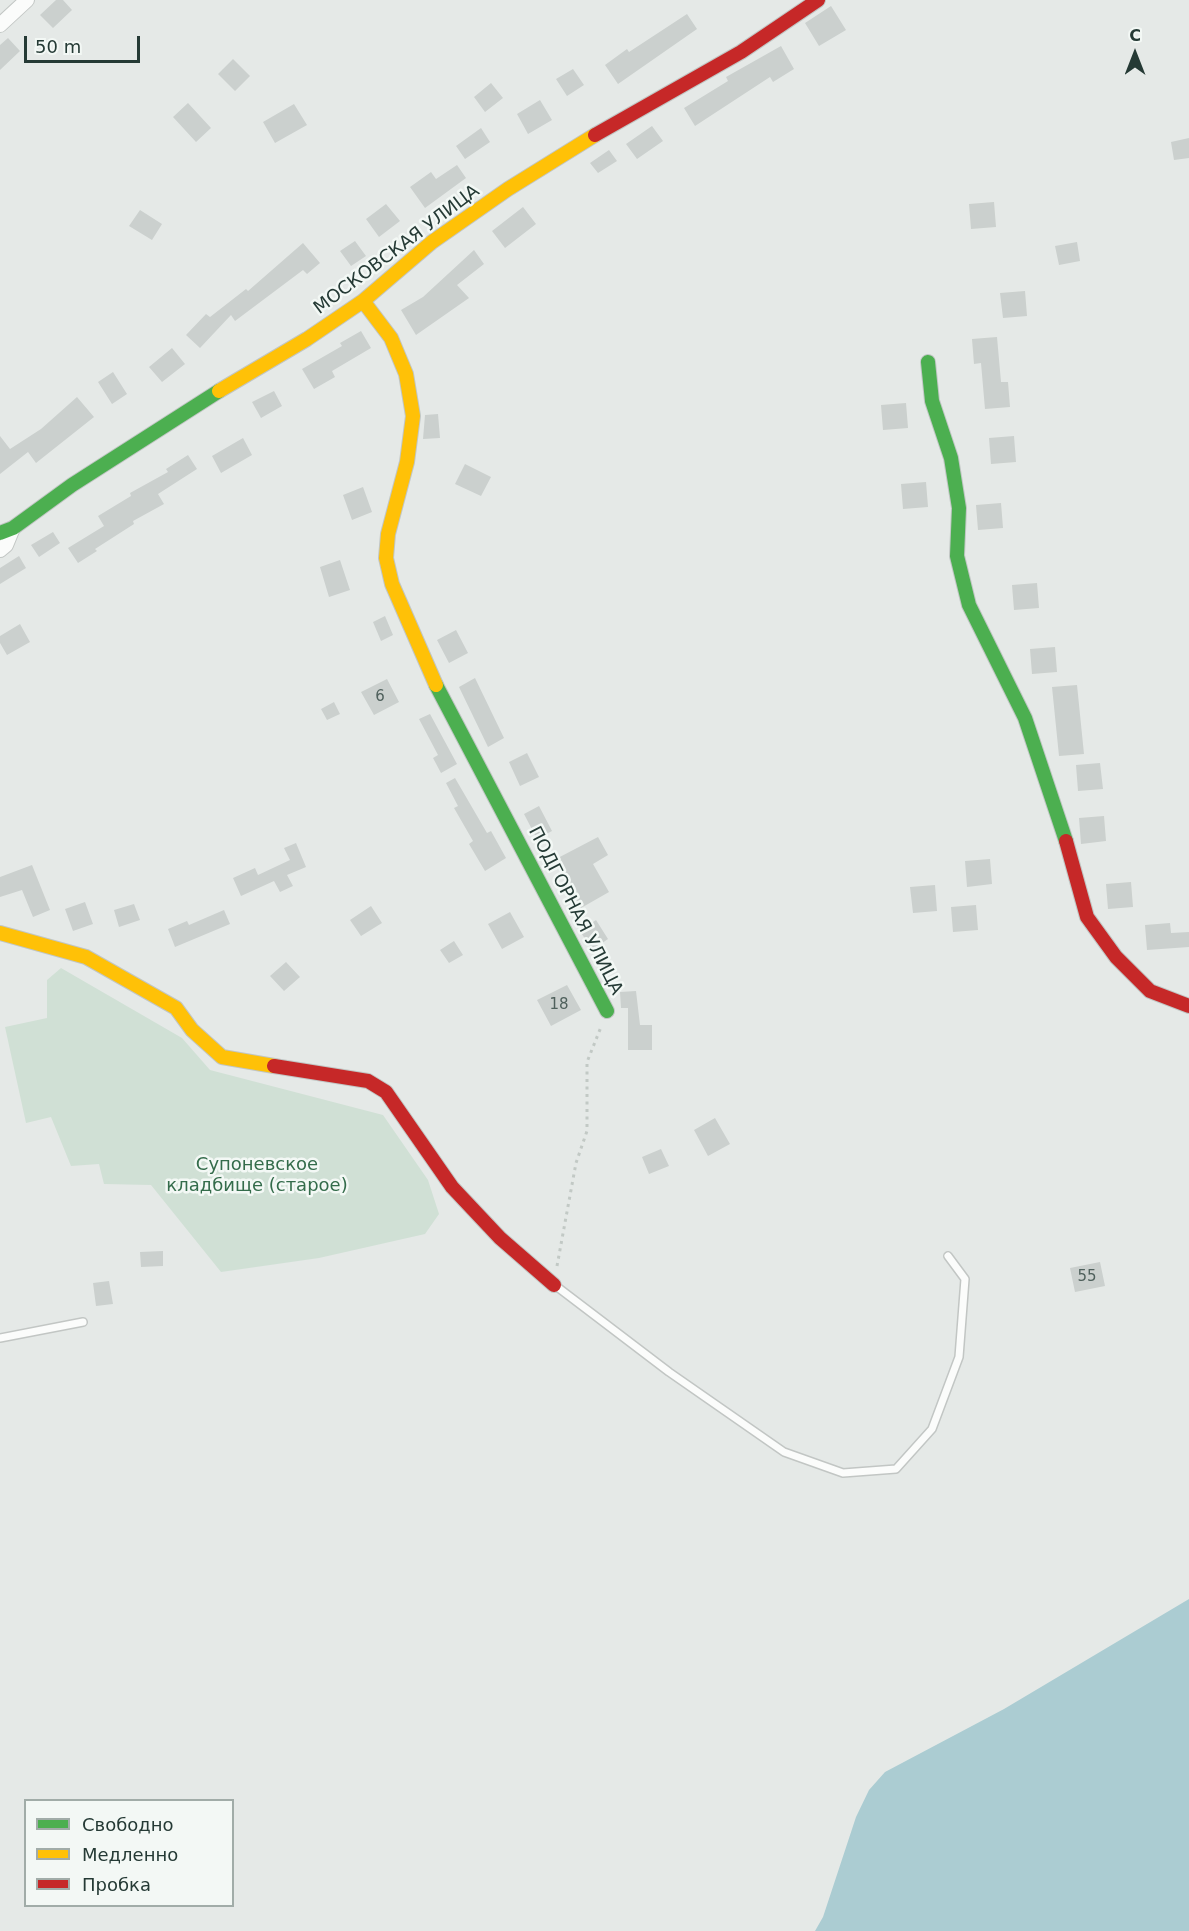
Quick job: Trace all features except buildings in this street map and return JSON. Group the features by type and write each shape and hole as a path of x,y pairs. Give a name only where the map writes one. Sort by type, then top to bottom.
{"street":[{"path":"0,25 27,0"},
{"name":"МОСКОВСКАЯ УЛИЦА","path":"6,531 72,484 307,339 363,301 432,242 508,189 572,148 741,52 818,0"},
{"name":"ПОДГОРНАЯ УЛИЦА","path":"363,301 391,338 406,374 413,416 407,462 388,534 386,558 392,584 426,664 607,1011"},
{"path":"928,362 932,401 951,458 959,508 957,556 969,604 1025,718 1070,853 1087,917 1116,957 1150,991 1189,1006"},
{"path":"0,550 6,545 6,531"},
{"path":"0,933 86,957 136,983 176,1008 192,1030 222,1057 368,1081 386,1092 452,1187 500,1238 554,1285"}],"lane":[{"path":"554,1285 669,1372 784,1452 843,1473 896,1469 932,1429 959,1357 965,1279 948,1256"},
{"path":"0,1338 83,1322"}],"path":[{"name":"ПОДГОРНАЯ УЛИЦА","path":"554,1285 576,1163 587,1131 587,1062 607,1011"}],"green space":[{"name":"Супоневское кладбище (старое)","path":"61,968 182,1038 210,1070 383,1115 428,1180 439,1214 425,1234 319,1258 221,1272 151,1185 104,1184 99,1164 71,1166 51,1117 26,1123 5,1027 47,1018 47,980"}],"water":[{"path":"1189,1599 1189,1931 815,1931 823,1917 856,1817 869,1790 885,1772 1004,1709"}],"traffic: fast":[{"path":"928,362 932,401 951,458 959,508 957,556 969,605 1025,718 1066,841"},
{"path":"0,533 13,528 72,485 219,391"},
{"path":"436,685 607,1011"}],"traffic: slow":[{"path":"219,391 307,339 363,301 432,242 508,189 595,135"},
{"path":"363,301 391,338 406,374 413,416 407,462 388,534 386,558 392,584 436,685"},
{"path":"0,933 86,957 176,1008 192,1030 222,1057 274,1066"}],"traffic: jam":[{"path":"595,135 741,52 818,0"},
{"path":"1066,841 1087,917 1116,957 1150,991 1189,1006"},
{"path":"274,1066 368,1081 386,1092 452,1187 500,1238 554,1285"}]}
